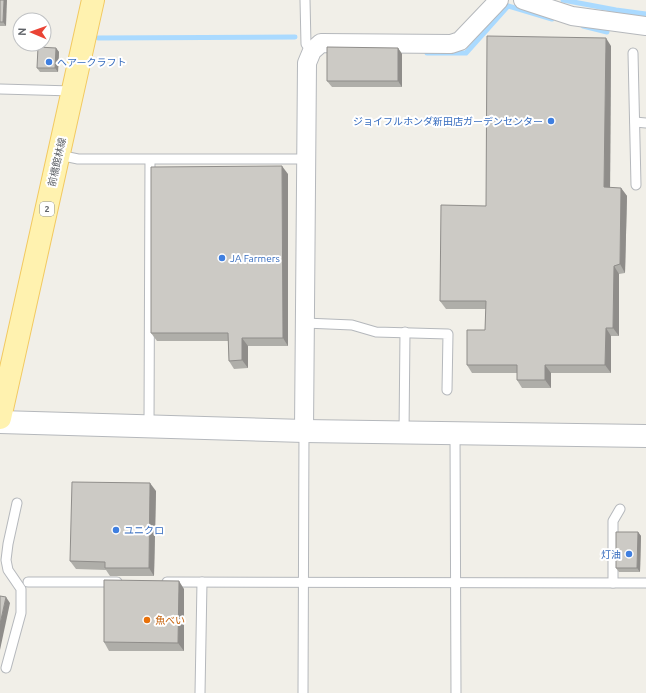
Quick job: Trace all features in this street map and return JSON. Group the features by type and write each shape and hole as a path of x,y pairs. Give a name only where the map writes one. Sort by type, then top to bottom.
{"main road":[{"name":"前橋館林線","path":"0,418 93,0"}],"street":[{"path":"304,431 307,62 312,50 321,43 451,44 460,42 499,0"},
{"path":"523,0 572,16 646,26"},
{"path":"0,422 304,431 646,436"}],"lane":[{"path":"305,0 306,44 312,50"},
{"path":"633,53 636,185"},
{"path":"0,89 73,91"},
{"path":"635,122 646,123"},
{"path":"59,155 78,159 306,159"},
{"path":"149,426 150,160"},
{"path":"305,323 352,325 376,332 448,334 447,390"},
{"path":"404,433 405,332"},
{"path":"303,693 304,431"},
{"path":"455,433 456,693"},
{"path":"6,668 21,612 21,589 8,570 6,560 17,503"},
{"path":"613,583 613,521 620,509"},
{"path":"28,582 125,582"},
{"path":"156,582 646,583"},
{"path":"200,693 202,582"}],"building":[{"path":"0,0 4,0 3,22 0,22"},
{"path":"487,36 606,38 604,187 621,188 620,264 614,266 613,328 606,328 605,365 545,365 545,380 517,380 517,365 467,365 467,330 485,330 486,301 440,301 441,205 486,206"},
{"path":"327,47 398,48 398,81 327,81"},
{"path":"52,48 56,48 55,68 37,68 38,52 52,52"},
{"name":"JA Farmers","path":"282,166 283,338 242,338 242,360 229,361 228,333 151,333 151,167"},
{"name":"ユニクロ","path":"72,482 150,483 149,568 105,568 105,562 70,561"},
{"name":"灯油","path":"616,532 638,532 637,568 616,568"},
{"name":"魚べい","path":"104,580 179,581 178,643 104,642"},
{"path":"0,596 6,597 0,624"}],"waterway":[{"path":"563,0 646,14"},
{"path":"427,53 466,53 508,6 552,19"},
{"path":"583,26 607,32"},
{"path":"98,38 295,37"}],"place":[{"name":"ヘアークラフト","path":"49,62"},
{"name":"ジョイフルホンダ新田店ガーデンセンター","path":"551,121"},
{"name":"JA Farmers","path":"222,258"},
{"name":"ユニクロ","path":"116,530"},
{"name":"灯油","path":"629,554"},
{"name":"魚べい","path":"147,620"}]}
